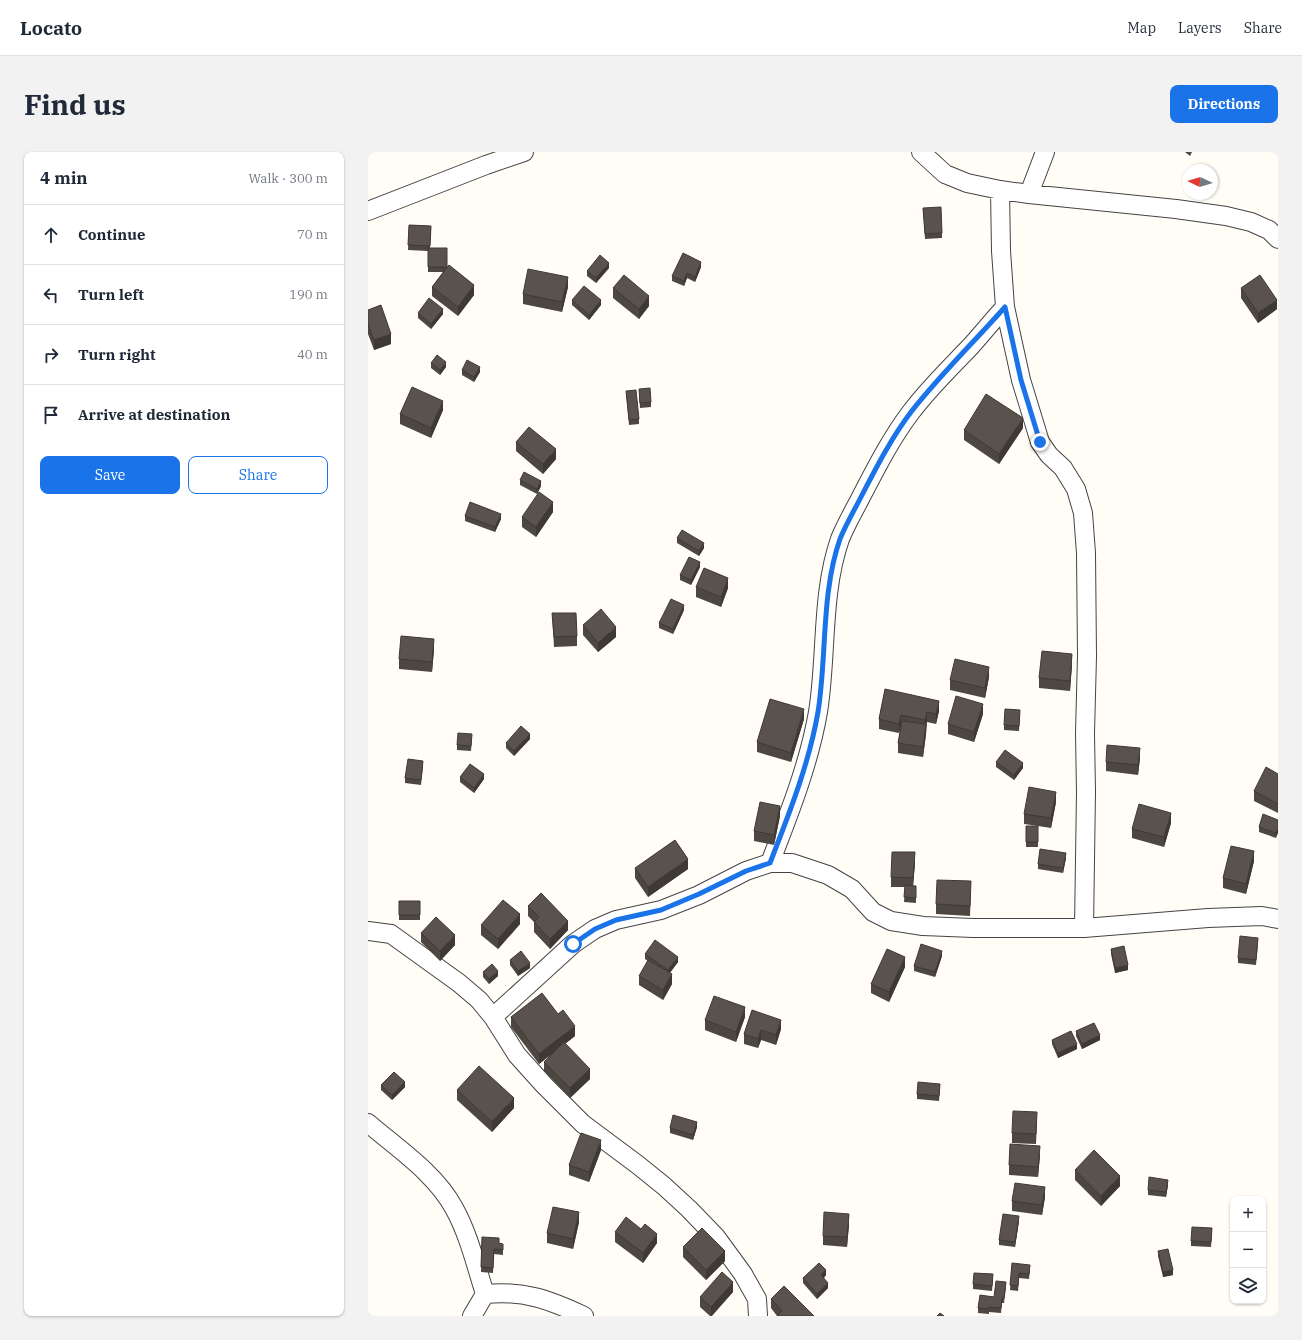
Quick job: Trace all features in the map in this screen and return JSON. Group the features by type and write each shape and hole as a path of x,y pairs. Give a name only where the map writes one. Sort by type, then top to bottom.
{"street":[{"path":"368,211 486,165 524,152"},
{"path":"921,152 945,174 967,183 1029,194 1176,209 1226,216 1251,222 1269,230 1278,239"},
{"path":"1029,194 1045,152"},
{"path":"1000,190 1001,251 1005,307 1021,380 1040,442 1049,455 1063,468 1076,489 1083,513 1086,553 1087,648 1084,928"},
{"path":"770,863 793,802 818,713 823,674 828,596 833,563 840,538 882,456 911,412 943,374 970,347 1005,307"},
{"path":"493,1017 573,944 595,929 616,920 661,910 699,894 746,871 770,863 792,863 828,875 852,888 873,912 891,921 923,926 974,928 1084,928 1208,918 1262,916 1278,919"},
{"path":"368,931 391,934 459,983 479,1000 493,1017 517,1055 544,1085 583,1124 664,1186 716,1237 743,1274 757,1299 758,1316"},
{"path":"368,1123 434,1180 454,1208 466,1232 485,1294 472,1316"},
{"path":"485,1294 501,1292 536,1297 558,1304 584,1316"}],"building":[{"path":"941,207 942,233 925,234 923,208"},
{"path":"409,225 431,226 430,246 408,245"},
{"path":"428,248 447,248 447,267 428,267"},
{"path":"683,253 701,262 695,277 687,273 684,281 672,276"},
{"path":"600,255 609,263 596,278 587,271"},
{"path":"449,265 474,285 458,307 432,287"},
{"path":"528,269 568,277 562,302 523,294"},
{"path":"624,275 649,296 639,309 613,288"},
{"path":"1260,275 1277,300 1258,313 1241,288"},
{"path":"584,286 601,300 589,315 572,300"},
{"path":"429,298 443,309 431,324 418,313"},
{"path":"381,305 391,334 374,340 368,324 368,310"},
{"path":"437,355 446,362 440,370 431,363"},
{"path":"467,360 480,367 474,377 462,370"},
{"path":"412,387 443,401 431,428 400,414"},
{"path":"650,388 651,402 640,403 639,389"},
{"path":"636,390 639,419 629,420 626,391"},
{"path":"986,394 1023,418 999,454 964,430"},
{"path":"529,427 556,449 543,464 516,442"},
{"path":"524,472 541,481 537,489 520,480"},
{"path":"539,492 553,502 536,527 522,517"},
{"path":"470,502 501,514 495,527 465,516"},
{"path":"682,530 704,543 699,551 677,538"},
{"path":"689,557 700,562 691,580 680,575"},
{"path":"704,568 728,578 721,597 696,587"},
{"path":"671,599 684,605 673,629 659,623"},
{"path":"601,609 616,627 598,643 583,625"},
{"path":"552,613 576,613 577,636 554,637"},
{"path":"401,636 434,639 432,662 399,659"},
{"path":"1042,651 1072,654 1070,681 1039,678"},
{"path":"955,659 989,667 985,688 950,680"},
{"path":"885,689 939,701 936,714 927,712 925,720 901,715 899,724 879,719"},
{"path":"956,696 983,704 974,732 948,724"},
{"path":"770,699 804,709 791,753 757,742"},
{"path":"1005,709 1020,710 1019,726 1004,725"},
{"path":"902,721 926,724 923,747 898,743"},
{"path":"521,726 530,734 514,751 506,743"},
{"path":"458,733 472,734 471,746 457,745"},
{"path":"1107,745 1140,748 1138,765 1106,762"},
{"path":"1005,750 1023,763 1014,775 996,762"},
{"path":"408,759 423,761 421,780 405,778"},
{"path":"470,764 484,774 474,788 460,777"},
{"path":"1266,767 1278,774 1278,804 1254,791"},
{"path":"1029,787 1056,792 1051,818 1024,814"},
{"path":"760,802 780,806 774,835 754,831"},
{"path":"1139,804 1171,813 1164,837 1132,829"},
{"path":"1263,814 1278,820 1278,828 1276,833 1259,827"},
{"path":"1026,826 1038,826 1038,842 1026,842"},
{"path":"675,840 688,859 648,887 635,868"},
{"path":"1231,846 1254,851 1246,884 1223,878"},
{"path":"1040,849 1066,853 1063,868 1038,864"},
{"path":"892,852 915,852 913,878 891,877"},
{"path":"937,880 971,881 970,906 936,904"},
{"path":"905,885 916,886 916,898 904,897"},
{"path":"541,893 568,921 550,939 534,922 539,917 528,906"},
{"path":"503,900 520,914 498,939 481,925"},
{"path":"399,901 420,901 420,915 399,915"},
{"path":"436,917 455,935 440,951 421,933"},
{"path":"1240,936 1258,938 1256,960 1238,958"},
{"path":"655,940 678,957 668,970 645,954"},
{"path":"921,944 942,951 935,972 914,966"},
{"path":"1124,946 1128,965 1115,968 1111,949"},
{"path":"887,949 905,957 889,992 871,984"},
{"path":"521,951 530,963 518,971 510,960"},
{"path":"648,960 672,974 663,990 639,976"},
{"path":"492,964 498,971 489,979 483,972"},
{"path":"542,993 558,1014 563,1010 575,1026 539,1054 511,1017"},
{"path":"714,996 745,1007 736,1032 705,1020"},
{"path":"752,1010 781,1020 776,1035 761,1030 758,1039 744,1034"},
{"path":"1094,1023 1100,1035 1082,1044 1076,1031"},
{"path":"1071,1031 1077,1044 1058,1053 1052,1040"},
{"path":"564,1042 590,1069 570,1088 544,1062"},
{"path":"479,1066 514,1098 492,1122 457,1090"},
{"path":"394,1072 405,1082 392,1095 381,1085"},
{"path":"918,1082 940,1084 939,1096 917,1094"},
{"path":"1013,1111 1037,1112 1036,1134 1012,1133"},
{"path":"673,1115 697,1122 693,1135 670,1128"},
{"path":"581,1133 601,1140 589,1172 569,1165"},
{"path":"1010,1144 1040,1146 1038,1167 1009,1165"},
{"path":"1094,1150 1120,1176 1101,1196 1075,1170"},
{"path":"1149,1177 1168,1180 1166,1192 1148,1190"},
{"path":"1015,1183 1045,1187 1042,1205 1012,1201"},
{"path":"553,1207 579,1212 573,1239 547,1233"},
{"path":"824,1212 849,1214 847,1237 823,1236"},
{"path":"1003,1214 1019,1216 1015,1242 999,1240"},
{"path":"626,1217 641,1229 645,1224 657,1234 643,1253 615,1232"},
{"path":"1192,1227 1212,1228 1211,1242 1191,1241"},
{"path":"702,1228 725,1251 706,1270 683,1247"},
{"path":"482,1237 499,1238 499,1243 503,1244 503,1250 494,1249 493,1268 481,1267"},
{"path":"1168,1249 1173,1270 1163,1272 1158,1251"},
{"path":"819,1263 826,1270 821,1275 828,1283 817,1294 803,1278"},
{"path":"1012,1263 1030,1265 1029,1274 1019,1273 1018,1286 1010,1285"},
{"path":"722,1272 733,1282 711,1307 700,1297"},
{"path":"974,1273 993,1274 992,1286 973,1284"},
{"path":"996,1281 1006,1282 1001,1308 978,1308 980,1295 994,1297"},
{"path":"784,1286 814,1316 777,1316 782,1311 771,1299"},
{"path":"940,1313 944,1316 937,1316"}],"route":[{"path":"573,944 595,929 616,920 661,910 699,894 746,871 770,863 793,802 818,713 823,674 828,596 833,563 840,538 882,456 911,412 943,374 970,347 1005,307 1021,380 1040,442"}]}
